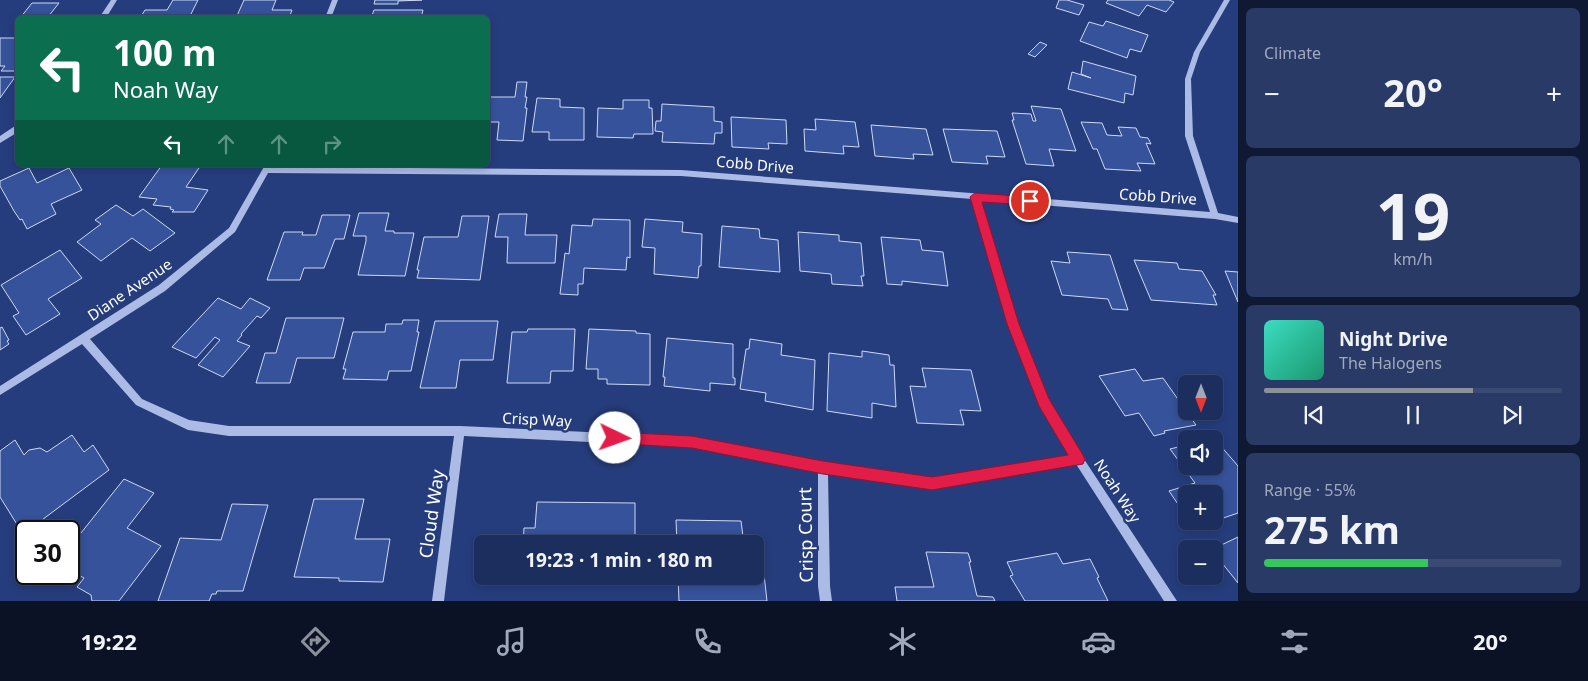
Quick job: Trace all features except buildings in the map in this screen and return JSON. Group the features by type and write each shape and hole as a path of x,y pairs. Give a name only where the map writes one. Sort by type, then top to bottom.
{"street":[{"path":"104,15 114,0"},
{"path":"329,15 335,0"},
{"path":"1215,216 1189,136 1188,79 1197,52 1227,0"},
{"path":"0,140 15,130"},
{"name":"Cobb Drive","path":"268,168 681,172 1215,216 1238,220"},
{"name":"Diane Avenue","path":"0,391 162,288 232,230 268,168"},
{"name":"Noah Way","path":"975,197 1013,324 1044,402 1078,459 1171,601"},
{"name":"Crisp Way","path":"83,338 139,402 188,426 229,431 460,431 692,442 823,468 932,483 1078,459"},
{"name":"Cloud Way","path":"438,601 460,431"},
{"name":"Crisp Court","path":"823,468 824,586 826,601"}],"route":[{"path":"615,438 692,442 823,468 932,483 1078,459 1044,402 1013,324 975,197 1030,201"}]}
